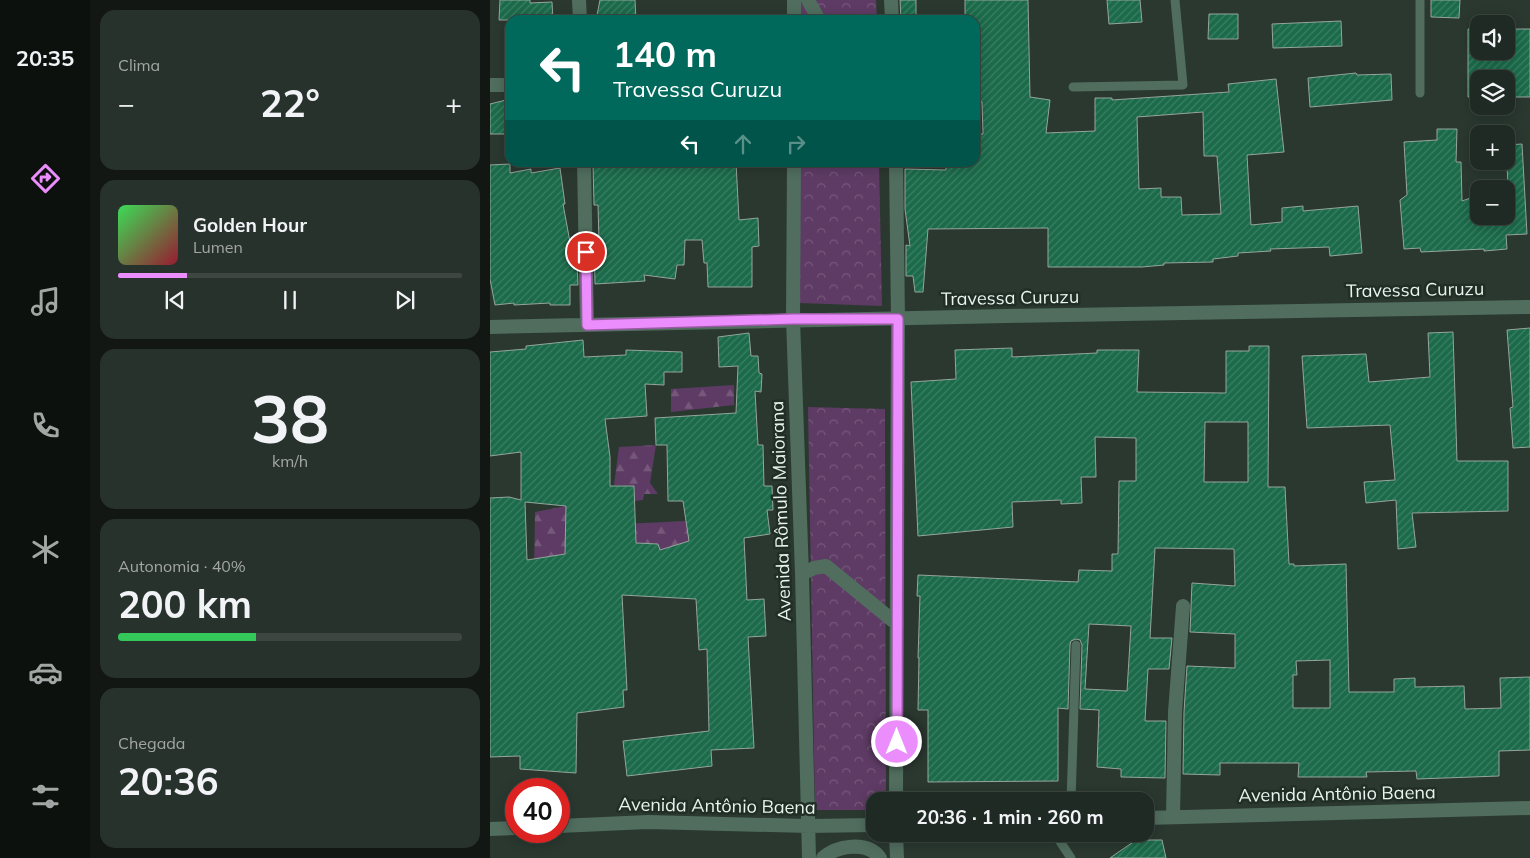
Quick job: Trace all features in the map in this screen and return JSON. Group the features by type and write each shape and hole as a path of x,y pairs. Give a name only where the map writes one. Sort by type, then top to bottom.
{"street":[{"path":"580,0 580,15"},
{"path":"794,0 794,15"},
{"path":"808,0 816,15"},
{"path":"891,0 892,15"},
{"path":"490,85 505,85"},
{"path":"584,167 587,325"},
{"name":"Avenida Rômulo Maiorana","path":"794,167 793,319 809,858"},
{"path":"896,167 898,319 896,792"},
{"name":"Travessa Curuzu","path":"490,327 793,319 898,319 1530,306"},
{"path":"802,574 814,568 826,566 897,624"},
{"path":"1173,818 1174,712 1183,606"},
{"name":"Avenida Antônio Baena","path":"1154,818 1530,808"},
{"name":"Avenida Antônio Baena","path":"570,826 648,822 808,826 866,825"},
{"path":"490,829 505,828"},
{"path":"896,842 897,858"},
{"path":"823,858 830,851 854,847 864,848 880,858"}],"lane":[{"path":"1073,87 1183,85 1175,0"},
{"path":"1420,0 1420,93"},
{"path":"1071,792 1076,645"},
{"path":"1060,842 1071,858"}],"green space":[{"path":"799,0 876,0 877,15 799,15"},
{"path":"799,167 879,167 882,306 800,303"},
{"path":"734,385 734,405 671,412 671,389"},
{"path":"808,407 885,409 886,792 866,792 866,810 815,810"},
{"path":"656,445 650,483 658,494 644,494 643,500 635,501 634,486 614,485 619,447"},
{"path":"566,506 571,573 534,572 535,512"},
{"path":"686,521 696,537 661,558 658,544 626,543 624,524"}],"building":[{"path":"500,0 530,0 530,3 552,2 553,15 505,15 505,20 499,20"},
{"path":"600,0 635,0 636,15 597,15"},
{"path":"900,0 916,0 916,15 901,15"},
{"path":"965,0 1028,0 1030,97 1050,100 1046,133 1095,131 1095,98 1112,98 1112,100 1229,92 1228,84 1276,79 1284,152 1247,155 1251,225 1282,222 1282,208 1303,206 1303,211 1358,206 1362,253 1330,256 1329,247 1270,249 1271,251 1238,253 1238,256 1213,259 1213,262 1164,263 1164,265 1142,267 1048,267 1048,228 928,229 923,292 915,292 913,276 906,276 906,245 910,246 905,209 905,169 946,170 946,167 980,167 980,134 983,134 982,102 980,102 980,15 965,15","holes":["1203,112 1204,156 1217,156 1221,214 1182,215 1181,197 1161,197 1161,188 1139,189 1137,117"]},
{"path":"1107,0 1140,0 1142,22 1109,24"},
{"path":"1431,0 1460,0 1459,18 1431,17"},
{"path":"1209,14 1238,14 1238,39 1208,39"},
{"path":"1341,21 1342,46 1273,48 1272,24"},
{"path":"1468,29 1470,29 1470,60 1515,60 1515,29 1530,29 1530,97 1515,97 1515,70 1470,70 1470,97 1468,97"},
{"path":"1356,73 1357,75 1391,74 1392,100 1310,107 1308,78"},
{"path":"505,100 505,134 490,134 490,104"},
{"path":"1437,129 1457,129 1456,162 1461,162 1462,201 1470,198 1470,225 1515,225 1515,180 1508,180 1507,170 1515,170 1515,144 1522,144 1527,234 1506,235 1507,249 1421,252 1420,248 1404,249 1400,200 1407,195 1404,142 1437,140"},
{"path":"505,164 505,167 510,167 510,173 531,169 531,173 560,168 565,204 563,204 574,264 577,263 578,285 570,285 570,305 550,305 550,303 514,305 514,303 495,305 490,279 490,165"},
{"path":"593,167 736,167 739,220 758,218 759,246 752,247 752,287 708,287 707,263 704,263 702,240 685,240 684,265 677,265 675,279 644,275 645,281 595,284 594,242 599,242 598,205 594,205"},
{"path":"1530,328 1530,447 1513,448 1510,408 1513,407 1507,330"},
{"path":"1453,332 1457,461 1508,461 1508,511 1412,513 1416,547 1398,549 1396,500 1366,503 1364,482 1395,480 1390,425 1307,428 1302,356 1366,354 1369,382 1430,377 1428,333"},
{"path":"749,333 751,356 758,356 759,373 762,374 761,392 755,391 758,445 763,445 764,486 772,486 773,510 767,510 770,534 744,538 747,600 764,599 766,636 748,637 754,748 711,750 712,766 627,776 623,741 709,731 707,649 699,650 696,599 622,595 627,690 623,690 624,707 577,713 576,773 520,769 520,756 490,757 490,498 509,497 521,500 521,452 490,456 490,352 526,349 526,346 583,340 584,357 626,355 626,350 682,352 682,372 664,372 664,385 645,384 647,416 605,419 610,457 610,486 634,486 636,543 658,544 660,550 689,541 683,501 668,501 667,445 656,445 655,418 736,413 738,366 719,367 718,337","holes":["525,502 566,506 565,554 527,560"]},
{"path":"1249,346 1269,346 1268,487 1285,487 1289,564 1294,564 1294,566 1346,564 1349,692 1394,692 1394,679 1415,678 1415,687 1464,686 1465,709 1501,708 1500,678 1530,677 1530,750 1499,751 1499,776 1417,779 1416,771 1366,772 1367,777 1298,777 1299,763 1220,763 1220,775 1183,774 1187,666 1235,668 1235,634 1190,632 1192,583 1235,586 1234,549 1155,548 1150,638 1172,638 1169,669 1148,669 1145,721 1166,721 1165,778 1121,777 1121,769 1097,767 1099,710 1080,709 1082,645 1080,640 1076,639 1071,641 1070,645 1068,709 1058,708 1058,781 928,782 928,710 918,710 920,596 917,596 918,575 1078,582 1079,570 1112,571 1112,554 1118,554 1119,481 1136,481 1136,438 1095,437 1096,477 1081,477 1082,503 1061,504 1061,500 1012,502 1013,527 918,536 911,382 956,379 955,350 1012,348 1012,357 1097,353 1097,350 1139,350 1137,392 1226,393 1226,351 1249,351","holes":["1205,422 1248,422 1248,482 1204,482","1089,624 1131,626 1127,691 1085,689","1330,660 1330,708 1293,708 1293,675 1297,675 1296,661"]},
{"path":"1162,840 1166,858 1110,858 1133,842"}],"route":[{"path":"586,252 587,325 793,319 898,319 897,742"}]}
